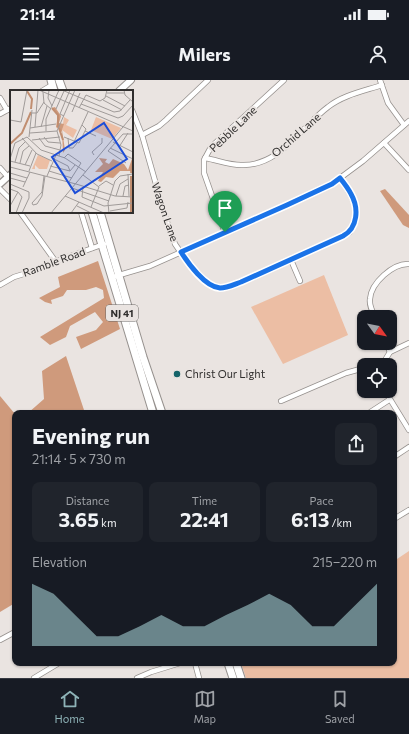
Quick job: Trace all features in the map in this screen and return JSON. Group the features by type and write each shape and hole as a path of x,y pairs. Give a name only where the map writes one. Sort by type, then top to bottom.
{"main road":[{"path":"59,80 62,90"},
{"path":"120,90 131,80"},
{"name":"NJ 41","path":"92,213 102,245 115,276 161,410"},
{"name":"NJ 41","path":"100,213 109,242 115,276 152,410"},
{"path":"229,666 233,678"},
{"path":"237,666 241,678"}],"street":[{"path":"142,135 159,126 208,80"},
{"name":"Pebble Lane","path":"225,232 204,173 203,166 205,158 211,148 284,80"},
{"path":"381,82 388,103 404,125"},
{"name":"Orchid Lane","path":"205,158 240,165 258,164 281,151 310,122 329,106 381,82"},
{"path":"0,98 9,109 0,114"},
{"name":"Wagon Lane","path":"133,112 142,135 165,216 175,244 188,263 208,283 220,288 241,282 349,233 355,224 356,204 340,178"},
{"path":"115,276 150,266 332,184 363,161 409,121"},
{"path":"384,143 409,170"},
{"path":"0,168 9,176 0,184"},
{"path":"0,189 10,199"},
{"path":"21,213 56,262"},
{"path":"82,213 92,248"},
{"name":"Ramble Road","path":"0,285 14,277 43,268 109,242"},
{"path":"291,260 300,281"},
{"path":"372,310 370,299 374,286 394,267 400,264 409,264"},
{"path":"386,358 390,352 409,342"},
{"path":"280,401 346,373 357,370"},
{"path":"374,410 390,400 396,410"},
{"path":"397,411 409,430"},
{"path":"397,455 409,447"},
{"path":"397,517 409,510"},
{"path":"0,640 12,634"},
{"path":"34,678 54,666"},
{"path":"137,678 172,666"},
{"path":"195,666 199,678"}],"shaded area":[{"path":"385,189 409,215 409,228 403,225 380,191"},
{"path":"98,261 120,329 81,349 76,337 96,330 103,322 95,312 70,326 66,337 50,345 40,337 104,298 103,290 96,287 86,290 67,290 63,296 51,300 52,304 39,298 60,287 58,277"},
{"path":"324,275 348,335 283,364 251,307"},
{"path":"66,356 84,410 31,410 44,399 42,371"},
{"path":"0,396 12,410 12,605 0,612"},
{"path":"409,551 409,678 246,678 242,666 397,666 397,559"}],"place":[{"name":"Christ Our Light","path":"177,374"}],"route":[{"path":"340,178 356,204 355,224 349,233 241,282 220,288 212,286 208,283 188,263 181,252 225,232 332,184 340,178"}]}
